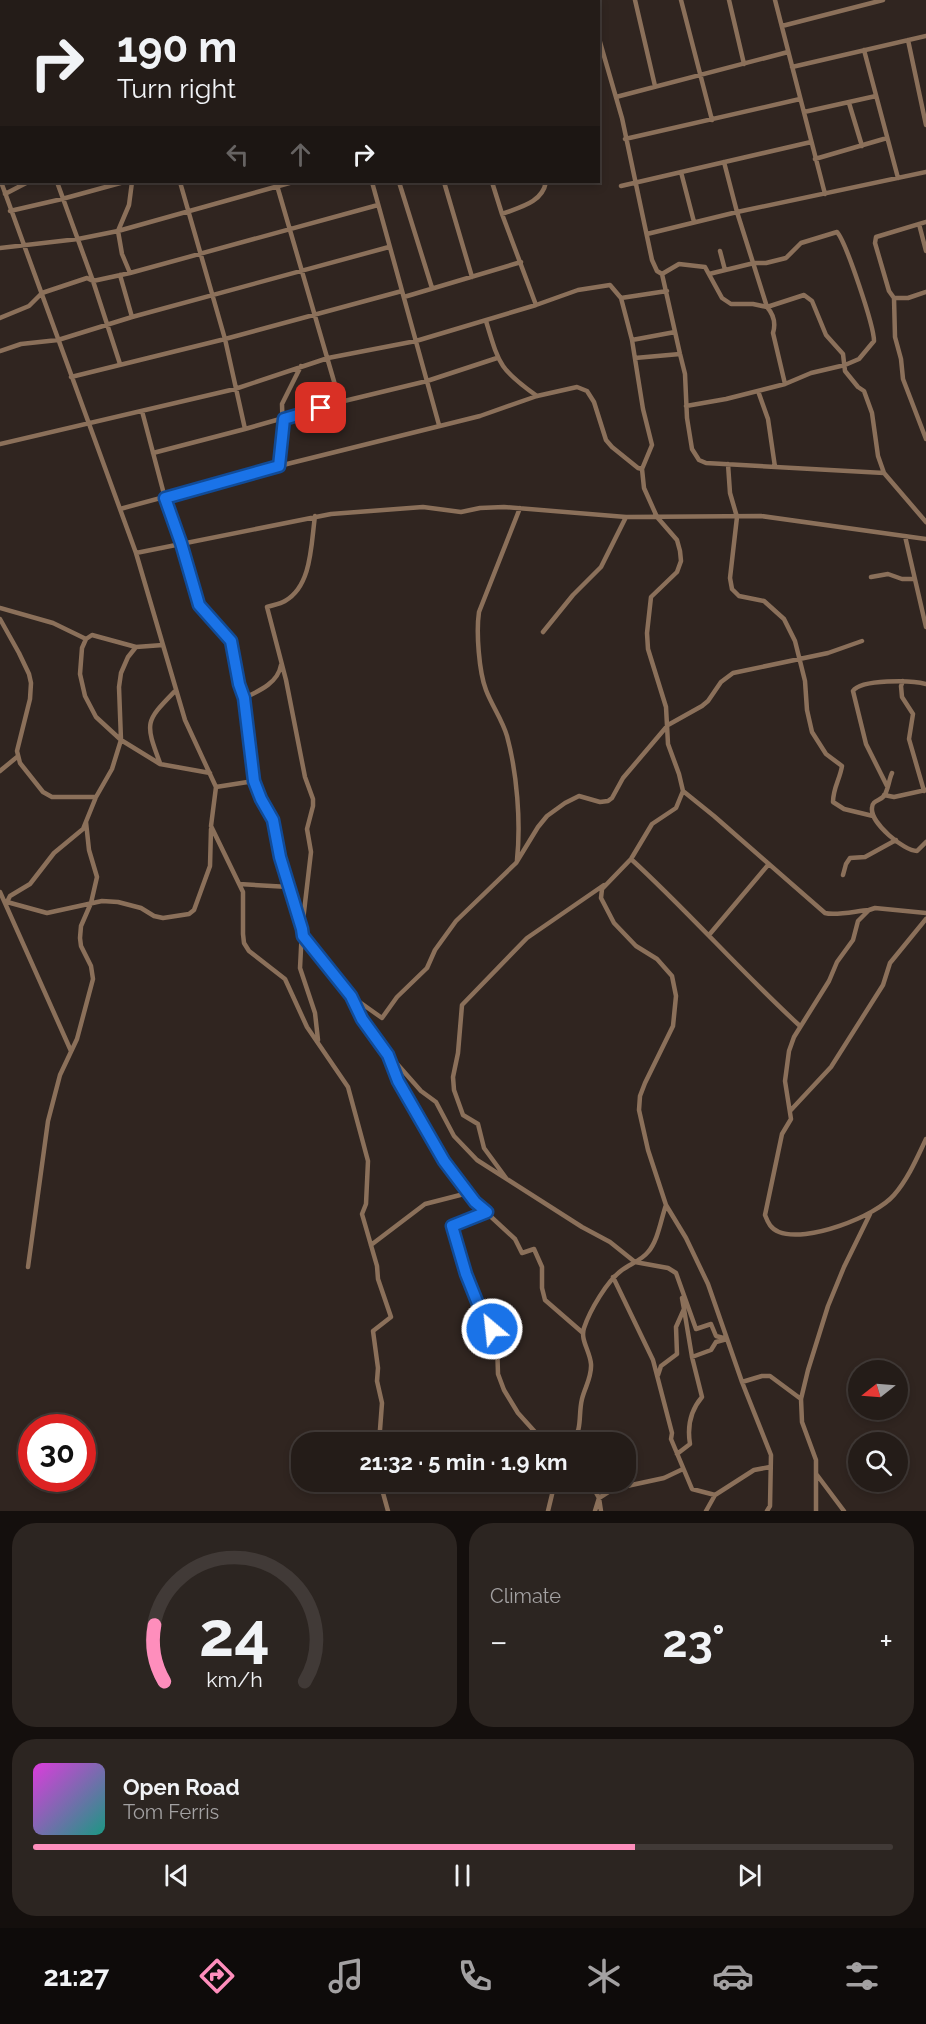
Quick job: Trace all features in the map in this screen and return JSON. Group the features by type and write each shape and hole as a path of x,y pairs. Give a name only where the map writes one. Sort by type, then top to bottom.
{"street":[{"path":"635,0 655,86"},
{"path":"681,0 712,120"},
{"path":"729,0 744,64"},
{"path":"775,0 825,194"},
{"path":"782,26 883,0"},
{"path":"792,67 926,36"},
{"path":"908,40 926,125"},
{"path":"864,50 898,178"},
{"path":"616,97 788,52"},
{"path":"601,55 622,118 654,266 662,274 667,291 685,374 686,406 695,456 706,463 884,473"},
{"path":"804,112 876,96"},
{"path":"625,139 800,99"},
{"path":"849,103 862,146"},
{"path":"815,159 887,138"},
{"path":"621,186 811,142"},
{"path":"724,162 767,307 772,312 776,326 773,333 785,384"},
{"path":"681,172 694,222"},
{"path":"647,234 737,212 926,172"},
{"path":"1,183 136,553 185,720 216,787 211,826 210,866 193,912 178,917 163,918 128,903 102,901 47,913 6,902"},
{"path":"5,194 26,183"},
{"path":"57,183 120,364"},
{"path":"10,211 120,183"},
{"path":"130,273 122,254 118,231 129,205 132,183"},
{"path":"180,183 225,339 245,429"},
{"path":"372,183 440,425"},
{"path":"399,183 432,288"},
{"path":"444,183 472,277"},
{"path":"492,183 536,305"},
{"path":"502,214 534,202 543,192 546,183"},
{"path":"0,248 78,239 118,231 276,184 340,402"},
{"path":"0,318 28,306 42,293 87,278 93,281 130,273 378,205"},
{"path":"926,222 876,237 875,243 889,291 894,298 895,337 901,359 903,380 926,439"},
{"path":"920,224 926,251"},
{"path":"686,406 758,391 785,384 811,373 845,365 859,359 872,344 874,337 852,261 839,234 834,232 801,243 786,258 710,274"},
{"path":"0,351 21,344 58,340 132,317 213,297 389,247"},
{"path":"720,251 725,270"},
{"path":"72,377 315,315 432,288 521,262"},
{"path":"662,274 679,264 705,267 722,298 731,304 753,304 767,307 804,295 808,296 826,336 843,354 845,372 864,391 872,413 878,456 884,473 926,522"},
{"path":"120,275 132,317"},
{"path":"0,444 235,388 328,358 416,341 486,321 578,290 610,285 621,298 632,340 643,409 652,446 642,469 644,488 657,517 677,540 681,555 677,572 653,593 648,607 648,649 664,699 668,744 683,790 825,913 834,915 875,908 926,913"},
{"path":"621,298 667,291"},
{"path":"894,298 908,298 926,292"},
{"path":"486,321 497,358 512,378 537,396"},
{"path":"632,340 675,332"},
{"path":"635,358 680,354"},
{"path":"153,453 340,402 428,381 497,358"},
{"path":"279,466 284,419 282,404 301,366"},
{"path":"120,509 279,466 480,416 537,396 577,387 587,391 594,402 606,440 642,469"},
{"path":"758,391 768,419 775,467"},
{"path":"142,411 165,498 199,605 231,641 244,698 254,781 273,820 280,857 302,929 300,968 315,1013 318,1043"},
{"path":"728,464 730,494 737,517 730,578 732,589 739,596 764,601 779,614 795,641 805,681 807,710 812,732 826,754 842,766 840,778 832,791 833,801 844,809 873,816"},
{"path":"136,553 315,516 382,508 423,507 461,512 480,508 520,508 626,517 690,515 790,519 926,539"},
{"path":"516,863 519,838 511,754 500,715 486,691 478,649 477,625 479,612 520,508"},
{"path":"302,929 311,852 307,829 313,798 306,777 286,680 267,607 284,602 298,591 306,576 315,516"},
{"path":"543,632 573,595 601,567 626,517"},
{"path":"904,536 926,627"},
{"path":"871,577 888,574 902,579 914,579"},
{"path":"0,608 53,623 86,639"},
{"path":"0,619 19,652 31,683 30,699 17,756 0,771"},
{"path":"163,645 136,647 100,635 92,635 86,639 82,648 80,674 85,696 96,717 121,740 160,764 210,773"},
{"path":"351,996 379,1017 385,1016 397,997 427,968 435,950 456,921 516,863 538,827 548,816 579,796 600,802 612,798 623,778 668,725 702,706 711,698 721,682 733,673 828,653 862,641"},
{"path":"244,698 263,689 280,672 282,662 277,645"},
{"path":"6,902 10,896 30,884 54,853 83,829 96,797 112,770 121,740 119,687 128,657 136,647"},
{"path":"884,795 894,797 925,791 909,739 912,714 902,696 903,681"},
{"path":"887,786 866,744 853,692 859,686 903,681 926,684"},
{"path":"160,764 151,738 152,715 176,690"},
{"path":"17,756 31,779 43,792 52,797 96,797"},
{"path":"892,773 884,795 873,804 871,810 873,816 876,822 907,849 917,851 926,842"},
{"path":"216,787 254,781"},
{"path":"683,790 676,808 652,824 631,859 602,889 601,898 614,923 636,946 668,968 675,986 676,1006 673,1026 640,1096 639,1110 648,1150 666,1205 686,1238 708,1284 742,1382 771,1455 770,1506 767,1511"},
{"path":"28,1267 48,1121 60,1075 77,1039 93,979 91,966 81,946 80,938 81,926 91,903 97,877 89,850 86,822"},
{"path":"211,826 240,884 244,898 244,943 249,951 285,979 307,1027 348,1087 365,1147 368,1179 366,1204 362,1214 378,1279 391,1317 374,1331 382,1402 380,1432"},
{"path":"843,875 850,858 865,857 896,840"},
{"path":"631,859 800,1026"},
{"path":"709,935 768,864"},
{"path":"507,1180 483,1148 478,1124 463,1115 454,1090 453,1077 458,1053 462,1005 527,938 607,883"},
{"path":"240,884 289,887"},
{"path":"0,892 71,1051"},
{"path":"869,910 858,921 853,940 837,962 829,981 800,1026 789,1051 785,1086 790,1121 782,1134 770,1185 765,1215 768,1223 782,1233 806,1233 845,1225 870,1214 895,1195 926,1139"},
{"path":"790,1111 831,1067 883,985 890,963 926,919"},
{"path":"303,936 351,996 362,1019 388,1055 420,1091 436,1102 454,1136 477,1160 582,1227 610,1242 635,1262 668,1268 675,1273 696,1329 711,1324 716,1336 727,1339"},
{"path":"388,1055 402,1089 444,1161 468,1193 515,1239 522,1253 534,1249 542,1267 542,1288 545,1300 583,1333 591,1365 590,1376 581,1400 581,1425 578,1432"},
{"path":"371,1245 426,1204 468,1193"},
{"path":"583,1333 601,1295 613,1277 647,1254 652,1247 666,1205"},
{"path":"487,1212 452,1226 466,1274 497,1342 498,1374 504,1390 518,1413 535,1432"},
{"path":"816,1511 817,1475 813,1449 801,1415 801,1399 831,1297 870,1214"},
{"path":"613,1277 653,1360 672,1433 671,1439 692,1489 715,1495"},
{"path":"677,1454 690,1444 689,1422 694,1405 702,1396 692,1357 682,1292"},
{"path":"657,1378 661,1366 677,1354 676,1327 684,1310"},
{"path":"692,1357 711,1350 716,1342 727,1339"},
{"path":"742,1382 770,1376 801,1399"},
{"path":"706,1511 715,1495 754,1470 770,1467"},
{"path":"595,1511 599,1498 613,1489 664,1478 683,1469"},
{"path":"817,1475 844,1511"},
{"path":"383,1492 388,1511"},
{"path":"549,1511 553,1492"},
{"path":"596,1492 601,1511"}],"route":[{"path":"321,408 284,419 279,466 165,498 199,605 231,641 244,698 254,781 257,792 273,820 280,857 303,936 351,996 362,1019 388,1055 402,1089 452,1173 475,1202 487,1212 462,1220 452,1226 466,1274 478,1304 492,1329"}]}
